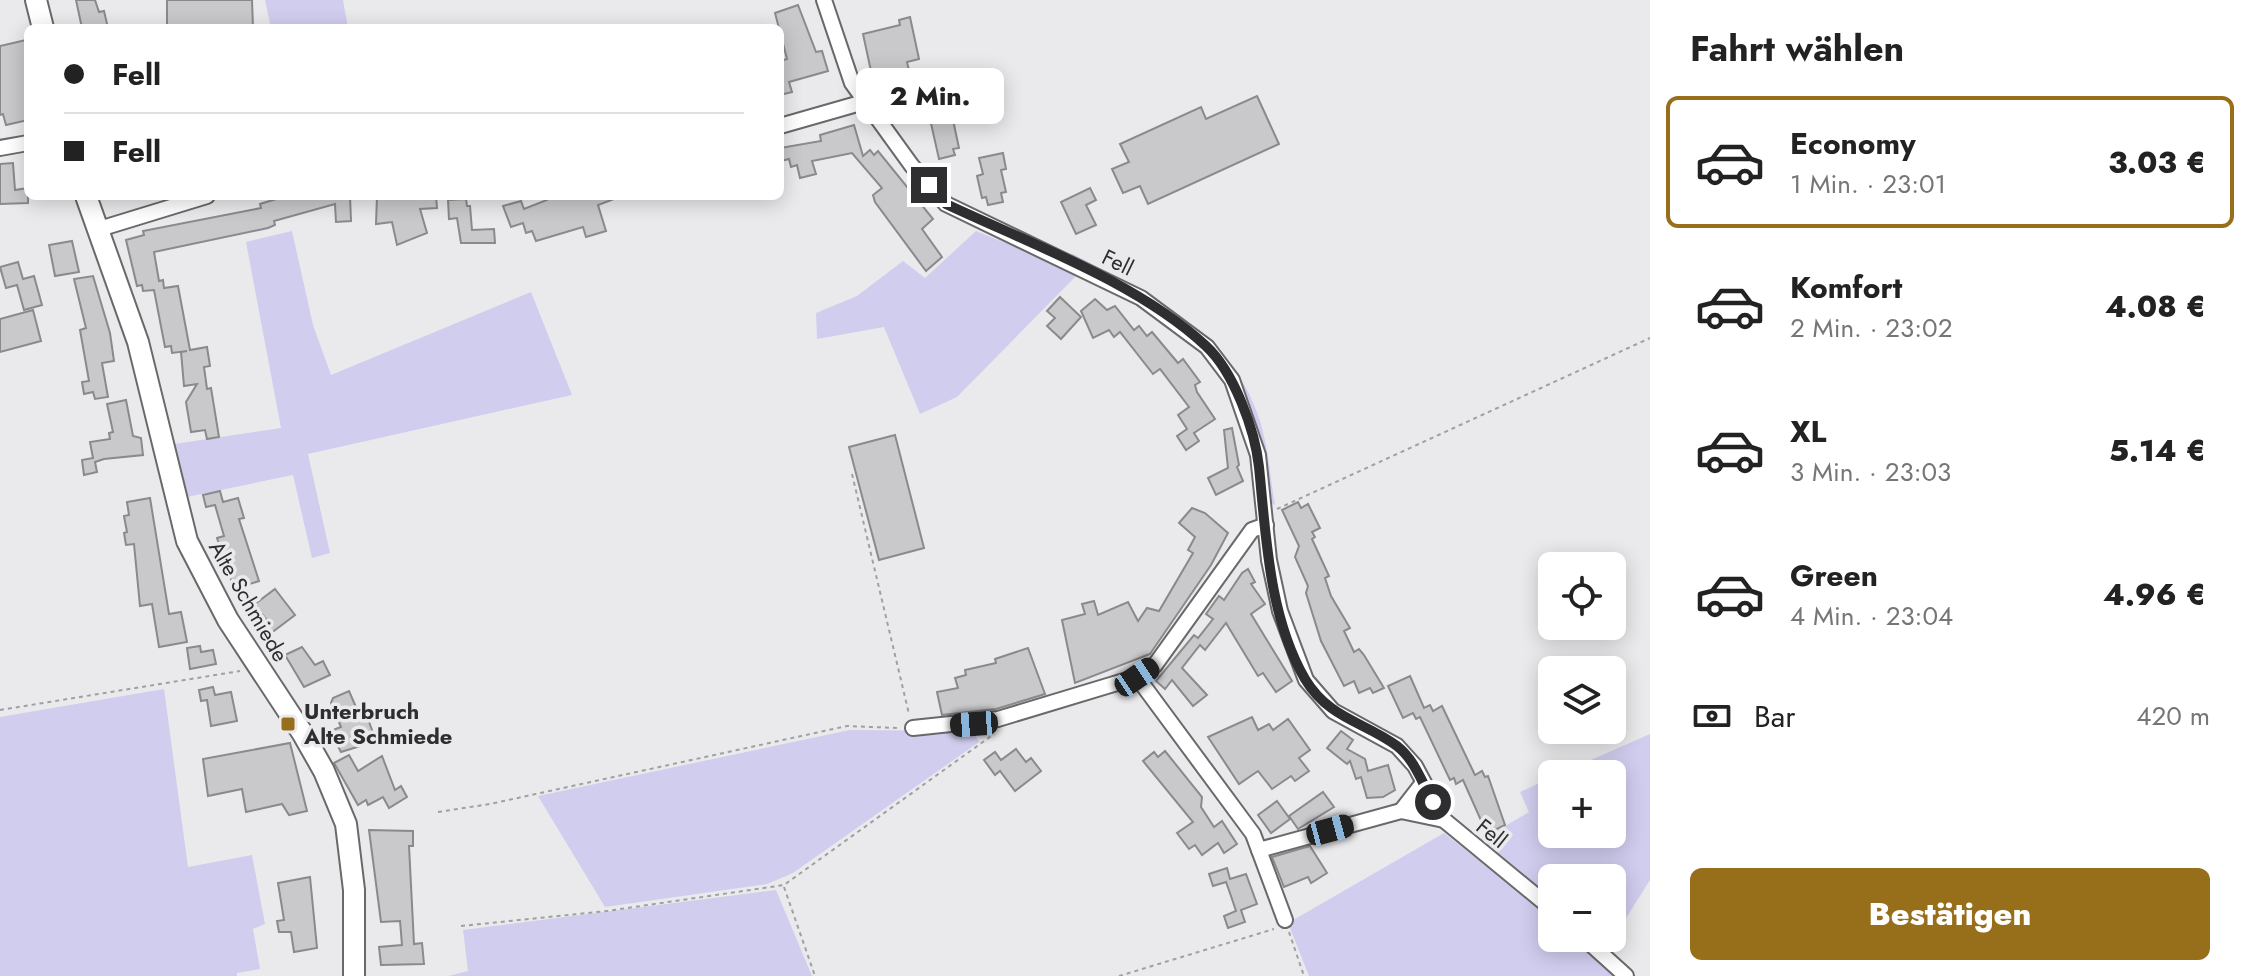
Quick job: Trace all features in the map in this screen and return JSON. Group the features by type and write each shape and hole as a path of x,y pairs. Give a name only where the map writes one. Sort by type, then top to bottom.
{"street":[{"path":"36,0 42,24"},
{"name":"Fell","path":"824,0 852,83 912,166 946,204 1141,298 1207,347 1232,380 1258,455 1280,611 1306,680 1333,711 1397,746 1415,766 1444,820 1538,897"},
{"path":"784,125 864,102"},
{"path":"0,148 24,144"},
{"name":"Alte Schmiede","path":"87,200 138,342 187,541 204,578 317,758 346,824 354,890 354,976"},
{"path":"96,230 194,200"},
{"path":"913,728 974,724 1010,716 1137,677 1155,665 1252,530 1265,520"},
{"path":"1137,677 1253,834 1285,920"},
{"path":"1401,811 1422,784"},
{"name":"Fell","path":"1259,850 1401,811 1444,820"},
{"path":"1599,952 1626,976"}],"path":[{"path":"1265,520 1650,338"},
{"path":"438,812 490,804 847,726 913,728 852,474"},
{"path":"0,710 258,668"},
{"path":"461,926 607,911 784,885 1003,727 1010,716"},
{"path":"784,885 815,976"},
{"path":"1119,976 1287,925 1304,976"}],"shaded area":[{"path":"265,0 343,0 347,24 270,24"},
{"path":"292,231 313,325 331,375 531,292 572,395 308,454 330,553 312,558 293,475 187,497 174,444 281,428 246,242"},
{"path":"976,231 1053,262 1076,276 957,397 920,414 884,327 817,339 816,313 857,296 903,261 925,278"},
{"path":"1073,254 1182,317 1227,359 1245,385 1258,415 1275,505 1268,502 1249,418 1194,334 1067,256"},
{"path":"164,689 188,867 252,855 265,924 253,929 260,969 237,973 237,976 0,976 0,717"},
{"path":"850,730 973,731 979,742 793,873 767,884 605,907 538,796"},
{"path":"1650,734 1650,880 1626,918 1626,864 1538,864 1538,894 1476,843 1529,812 1520,792 1538,784 1538,848 1626,848 1626,760 1591,760"},
{"path":"1444,833 1538,907 1538,952 1593,952 1618,976 1309,976 1288,923"},
{"path":"776,890 812,976 448,976 468,971 463,930"}],"building":[{"path":"76,0 95,0 99,12 104,11 107,24 81,24"},
{"path":"167,0 252,0 253,24 167,24"},
{"path":"798,5 816,52 822,51 828,71 789,82 792,92 784,94 784,60 787,59 784,24 778,24 775,13"},
{"path":"910,17 919,59 907,62 914,91 921,89 925,105 901,110 894,81 874,85 863,34 900,25 899,20"},
{"path":"24,40 24,121 6,125 3,114 0,115 0,46"},
{"path":"1257,96 1279,144 1148,204 1140,186 1123,193 1112,169 1129,162 1120,144 1201,107 1206,119"},
{"path":"947,115 949,121 953,120 959,148 953,149 955,155 939,159 930,119"},
{"path":"854,125 863,156 870,150 874,155 878,151 933,219 922,229 942,257 926,271 875,202 873,195 882,188 852,153 812,161 816,174 800,178 797,165 791,167 789,159 784,160 784,147 821,141 820,135"},
{"path":"1003,153 1006,169 1001,170 1006,192 1001,193 1003,202 988,205 986,197 982,198 977,176 983,174 979,158"},
{"path":"13,163 15,190 24,189 24,200 28,203 0,204 0,164"},
{"path":"1090,188 1096,200 1086,205 1096,225 1076,234 1061,202"},
{"path":"273,200 350,200 351,221 336,222 335,204 274,221 275,225 268,228 154,252 159,281 163,280 164,288 178,286 190,350 207,347 210,366 204,367 207,389 211,388 219,437 207,439 205,430 191,432 186,402 197,384 184,386 181,352 187,351 172,353 171,346 165,347 154,290 143,291 142,285 137,286 126,240 144,235 143,231 261,208 260,204"},
{"path":"377,200 436,200 437,208 420,209 427,233 397,245 392,222 376,224"},
{"path":"448,200 466,200 467,206 470,206 472,230 494,229 495,243 461,243 457,218 449,219"},
{"path":"547,200 611,200 598,205 606,231 586,237 583,227 536,241 532,231 526,233 523,223 511,227 503,206 521,201 524,209"},
{"path":"72,241 79,272 55,276 49,245"},
{"path":"18,262 23,279 34,276 42,305 24,310 17,285 6,288 0,267"},
{"path":"93,276 110,333 114,361 102,363 108,397 95,399 93,392 84,394 82,382 89,381 80,330 86,328 74,279"},
{"path":"1060,297 1081,317 1061,339 1047,326 1055,318 1047,311"},
{"path":"1095,299 1107,310 1115,306 1134,330 1139,326 1147,336 1152,332 1178,363 1183,359 1200,382 1195,385 1197,392 1215,419 1194,433 1199,441 1186,450 1177,436 1187,429 1178,415 1189,407 1160,369 1153,374 1120,332 1114,337 1109,330 1093,338 1081,311"},
{"path":"33,310 41,341 0,352 0,319"},
{"path":"126,400 133,436 141,438 143,455 95,462 97,472 84,475 82,460 93,458 90,442 110,439 109,433 113,432 107,404"},
{"path":"1232,428 1237,467 1243,481 1216,495 1208,478 1228,468 1224,430"},
{"path":"895,435 924,548 879,560 849,447"},
{"path":"220,491 223,502 238,498 244,518 239,519 259,581 234,589 217,538 224,536 215,505 206,507 203,495"},
{"path":"150,498 169,614 181,612 187,642 159,647 152,604 140,606 134,544 126,545 124,533 127,532 124,516 129,515 127,502"},
{"path":"1298,502 1301,508 1308,504 1320,528 1312,532 1315,537 1312,539 1329,576 1325,578 1331,596 1350,628 1344,631 1354,652 1359,649 1364,655 1384,688 1373,693 1370,688 1359,693 1354,681 1344,686 1321,641 1306,593 1308,586 1295,557 1299,546 1282,510"},
{"path":"1192,508 1205,513 1228,533 1211,565 1150,654 1075,683 1062,620 1085,614 1082,604 1094,601 1098,615 1128,602 1138,621 1147,608 1159,611 1193,553 1188,550 1195,537 1179,523"},
{"path":"1248,569 1255,582 1251,584 1265,604 1251,614 1292,681 1276,692 1263,673 1258,676 1226,623 1205,650 1200,645 1182,668 1207,695 1193,706 1172,680 1165,689 1156,681 1194,635 1198,638 1213,619 1206,614 1219,596 1224,600"},
{"path":"275,589 295,615 270,634 263,626 268,622 255,604"},
{"path":"200,646 201,652 213,650 216,664 190,669 187,648"},
{"path":"302,647 315,665 323,661 330,675 304,687 285,655"},
{"path":"1028,648 1045,694 996,709 942,715 937,692 958,688 955,678 966,675 965,670 996,663 995,659"},
{"path":"1410,676 1424,708 1430,705 1433,711 1442,706 1475,775 1482,771 1485,777 1488,776 1505,825 1487,834 1463,780 1456,784 1454,778 1450,780 1420,717 1416,719 1413,713 1403,718 1388,686"},
{"path":"213,687 215,695 231,692 237,721 211,726 207,700 201,701 199,690"},
{"path":"349,691 362,721 368,719 376,741 341,752 330,731 341,727 331,703 333,698"},
{"path":"1252,717 1258,730 1269,724 1273,730 1288,719 1310,750 1299,758 1309,771 1295,781 1291,776 1272,789 1258,771 1239,784 1208,737"},
{"path":"1341,731 1353,740 1347,749 1365,759 1368,771 1388,765 1395,790 1383,797 1367,798 1361,777 1356,779 1350,761 1347,764 1327,748"},
{"path":"290,743 307,811 289,815 282,804 246,812 242,789 208,796 203,759"},
{"path":"1016,749 1026,762 1031,758 1041,771 1015,791 1000,771 995,775 984,760 995,752 1001,760"},
{"path":"1165,751 1202,797 1201,807 1214,827 1222,821 1237,844 1224,853 1218,843 1202,855 1195,845 1189,849 1177,833 1193,822 1143,761 1154,752 1158,757"},
{"path":"349,755 358,771 382,756 395,790 401,786 407,797 389,808 383,797 368,805 366,800 358,805 334,763"},
{"path":"1323,792 1334,807 1298,829 1289,816"},
{"path":"1277,801 1290,819 1271,833 1258,815"},
{"path":"369,830 413,831 413,846 409,846 414,944 422,943 424,964 381,965 379,947 402,945 400,921 381,922"},
{"path":"1310,846 1327,873 1311,883 1308,877 1284,887 1272,857"},
{"path":"1227,868 1230,879 1246,874 1257,904 1241,910 1245,922 1228,928 1224,916 1236,911 1231,896 1226,882 1213,886 1209,874"},
{"path":"310,877 317,948 294,952 291,932 279,932 277,921 284,920 278,883"}],"place":[{"name":"Unterbruch Alte Schmiede","path":"288,724"}],"route":[{"path":"929,185 946,204 1141,298 1207,347 1232,380 1258,455 1269,560 1280,611 1306,680 1333,711 1397,746 1415,766 1433,802"}]}
